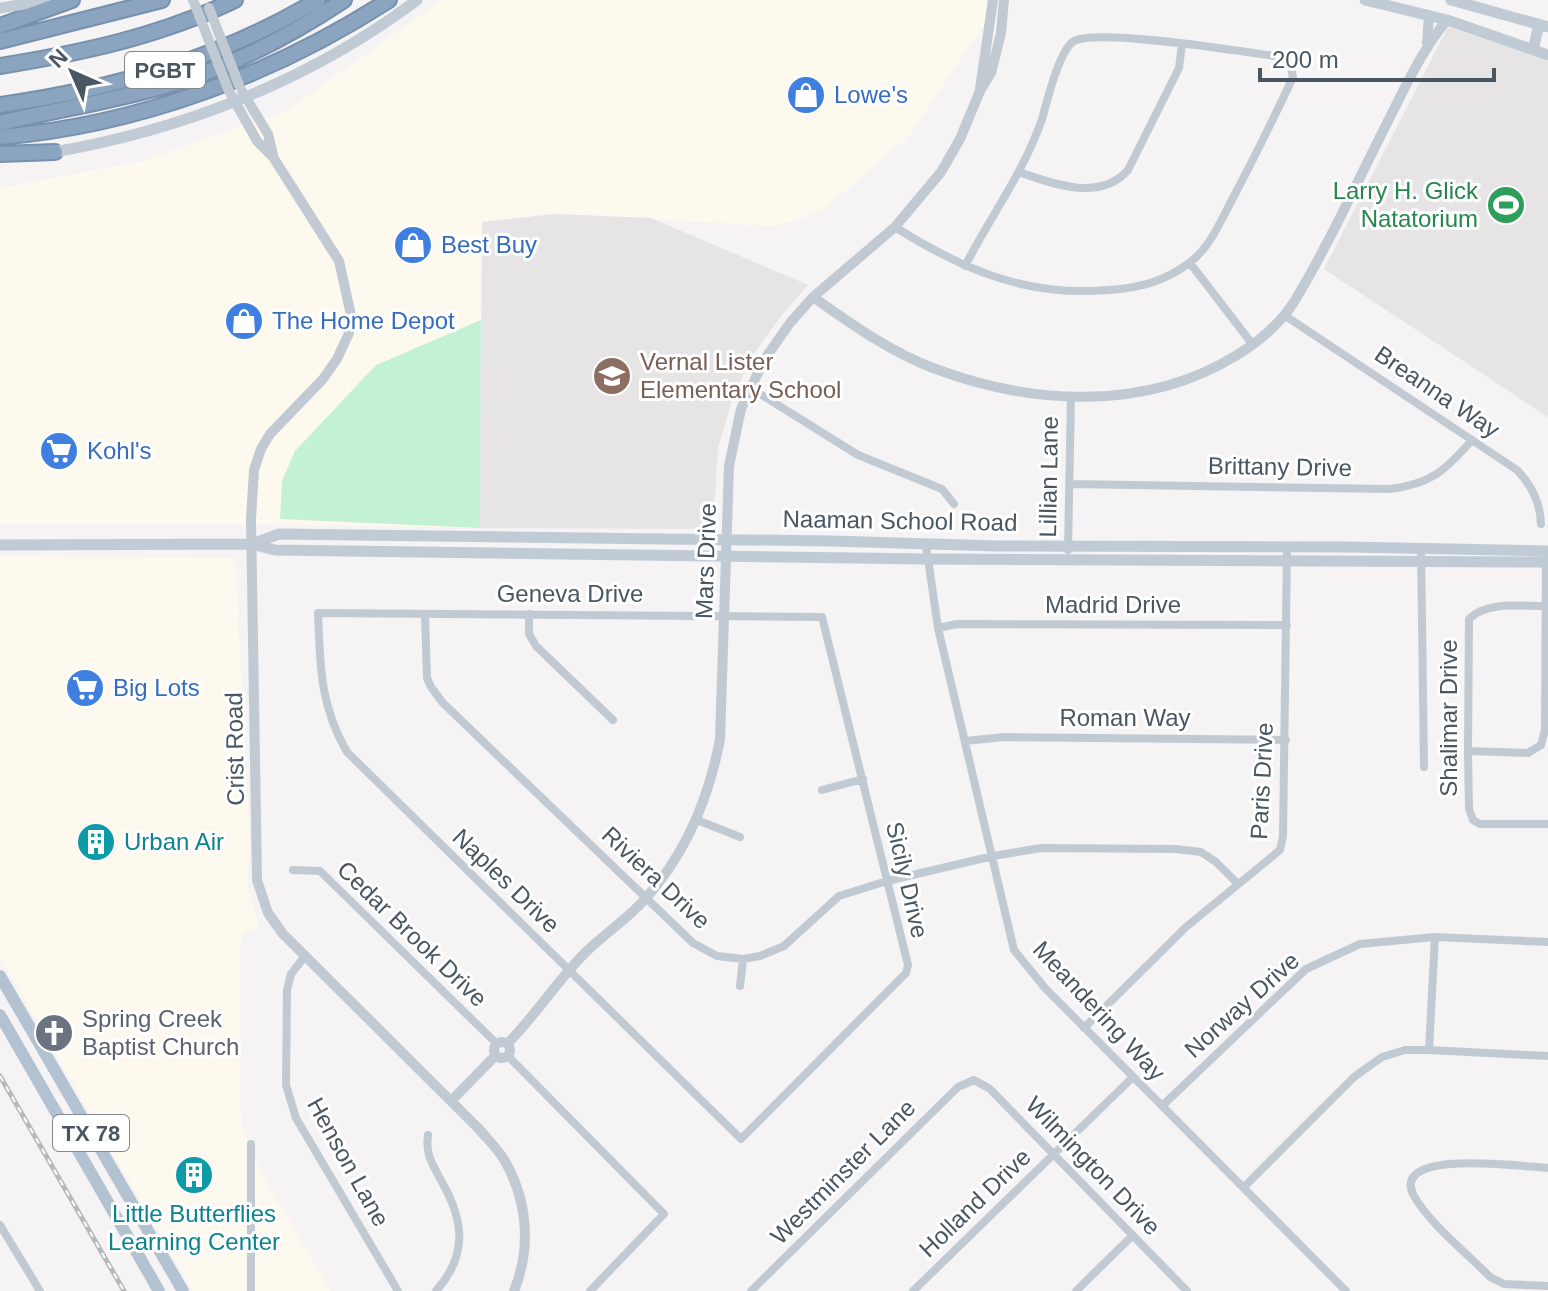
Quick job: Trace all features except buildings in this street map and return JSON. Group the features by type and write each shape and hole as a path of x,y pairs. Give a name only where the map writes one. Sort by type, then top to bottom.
{"highway":[{"path":"0,26 72,0"},
{"path":"0,41 162,0"},
{"name":"PGBT","path":"0,66 95,49 179,23 235,0"},
{"name":"PGBT","path":"0,105 98,88 180,65 247,38 318,0"},
{"path":"0,123 115,99 203,73 313,20 344,0"},
{"path":"0,137 103,122 199,94 286,58 389,0"},
{"path":"0,154 55,152"}],"main road":[{"path":"0,8 50,0"},
{"path":"0,160 55,152 147,132 234,103 311,67 380,28 417,0"},
{"path":"1365,0 1447,20 1548,55"},
{"path":"1451,0 1544,26 1533,50"},
{"name":"Naaman School Road","path":"252,544 279,534 725,539 926,545 1421,548 1547,556"},
{"name":"Naaman School Road","path":"0,545 252,544 275,550 927,559 1422,561 1547,556"},
{"name":"TX 78","path":"0,976 183,1291"},
{"name":"TX 78","path":"0,1015 159,1291"},
{"path":"59,1117 76,1107"}],"street":[{"name":"Crist Road","path":"193,0 234,87 246,98 268,134 273,157"},
{"name":"Crist Road","path":"206,0 234,87 234,103 257,141 273,157 339,261 351,315 349,333 337,359 323,379 270,434 254,470 252,544 257,880 268,913 283,934 479,1129 506,1162 523,1202 525,1256 514,1291"},
{"name":"Mars Drive","path":"980,91 993,0"},
{"name":"Mars Drive","path":"451,1101 537,1013 569,970 646,899 677,857 697,820 714,772 720,739 730,450 749,387 772,347 813,297 895,227 941,172 991,73 1001,33 1004,0"},
{"path":"1426,45 1429,15"},
{"path":"813,297 863,332 929,367 982,385 1032,394 1088,398 1146,391 1181,383 1217,368 1267,335 1292,304 1340,217 1426,45 1447,20"},
{"path":"895,227 936,253 965,266 1013,284 1041,289 1093,291 1154,283 1190,263 1215,232 1293,77 1288,62 1281,57 1182,44 1092,36 1076,40 1064,53 1035,140 965,266"},
{"path":"1019,172 1074,188 1100,187 1120,179 1152,125 1179,68 1182,44"},
{"path":"1190,263 1253,345"},
{"name":"Breanna Way","path":"1284,315 1523,477 1544,509 1541,524"},
{"path":"749,387 858,455 942,489 954,504"},
{"name":"Lillian Lane","path":"1068,559 1071,396"},
{"name":"Brittany Drive","path":"1069,484 1411,487 1431,478 1453,462 1472,440"},
{"name":"Meandering Way","path":"926,545 938,628 1014,950 1045,988 1346,1291"},
{"name":"Paris Drive","path":"1084,1028 1186,927 1280,850 1286,740 1287,548"},
{"path":"1421,548 1424,767"},
{"path":"1468,751 1528,753 1541,745 1545,730 1547,556"},
{"name":"Shalimar Drive","path":"1547,606 1492,607 1478,610 1469,619 1468,751 1469,809 1473,820 1480,824 1548,824"},
{"name":"Geneva Drive","path":"318,613 822,617"},
{"name":"Naples Drive","path":"318,613 321,682 329,715 347,752 741,1139"},
{"name":"Riviera Drive","path":"425,614 426,667 431,687 469,729 693,943 717,956 743,959"},
{"path":"529,614 529,634 536,646 613,720"},
{"name":"Sicily Drive","path":"741,1139 906,973 908,965 822,617"},
{"name":"Madrid Drive","path":"938,628 957,624 1287,625"},
{"name":"Roman Way","path":"965,741 1004,737 1286,740"},
{"path":"822,790 863,779"},
{"path":"697,820 740,837"},
{"path":"740,986 743,959 784,946 839,896 887,881 993,856 1041,848 1176,849 1201,852 1237,883"},
{"name":"Cedar Brook Drive","path":"293,870 320,871 502,1049 664,1214 590,1291"},
{"path":"1429,1050 1435,937"},
{"name":"Norway Drive","path":"1162,1106 1306,969 1360,944 1435,937 1548,942"},
{"name":"Henson Lane","path":"305,956 291,974 287,990 286,1085 290,1103 398,1291"},
{"path":"1244,1187 1354,1077 1382,1057 1405,1050 1548,1056"},
{"name":"Holland Drive","path":"913,1291 1133,1077"},
{"name":"Wilmington Drive","path":"964,1082 974,1080 990,1089 1187,1291"},
{"name":"Westminster Lane","path":"751,1291 964,1082"},
{"path":"428,1135 426,1152 450,1196 460,1227 454,1266 436,1291"},
{"path":"251,1144 251,1291"},
{"path":"1548,1168 1438,1165 1422,1169 1413,1176 1410,1185 1425,1212 1490,1277 1504,1284 1548,1286"},
{"path":"0,1225 40,1291"},
{"path":"1076,1291 1132,1236"}],"shaded area":[{"path":"442,0 986,0 988,19 909,136 823,210 773,226 555,214 482,222 480,528 0,524 0,188 142,161 286,111"},
{"name":"Larry H. Glick Natatorium","path":"1448,27 1548,61 1548,417 1324,269"},
{"name":"Vernal Lister Elementary School","path":"555,214 651,218 808,285 752,356 733,397 718,447 713,529 480,528 482,222"},
{"path":"0,556 235,558 250,846 247,885 259,927 243,934 240,946 241,1123 260,1171 331,1291 193,1291 0,958"}],"green space":[{"path":"481,320 480,528 280,519 282,481 295,451 376,365"}],"railway":[{"path":"0,1076 124,1291"}],"place":[{"name":"Lowe's","path":"806,95"},
{"name":"Larry H. Glick Natatorium","path":"1506,205"},
{"name":"Best Buy","path":"413,245"},
{"name":"The Home Depot","path":"244,321"},
{"name":"Vernal Lister Elementary School","path":"612,376"},
{"name":"Kohl's","path":"59,451"},
{"name":"Big Lots","path":"85,688"},
{"name":"Urban Air","path":"96,842"},
{"name":"Spring Creek Baptist Church","path":"54,1033"},
{"name":"Little Butterflies Learning Center","path":"194,1175"}]}
